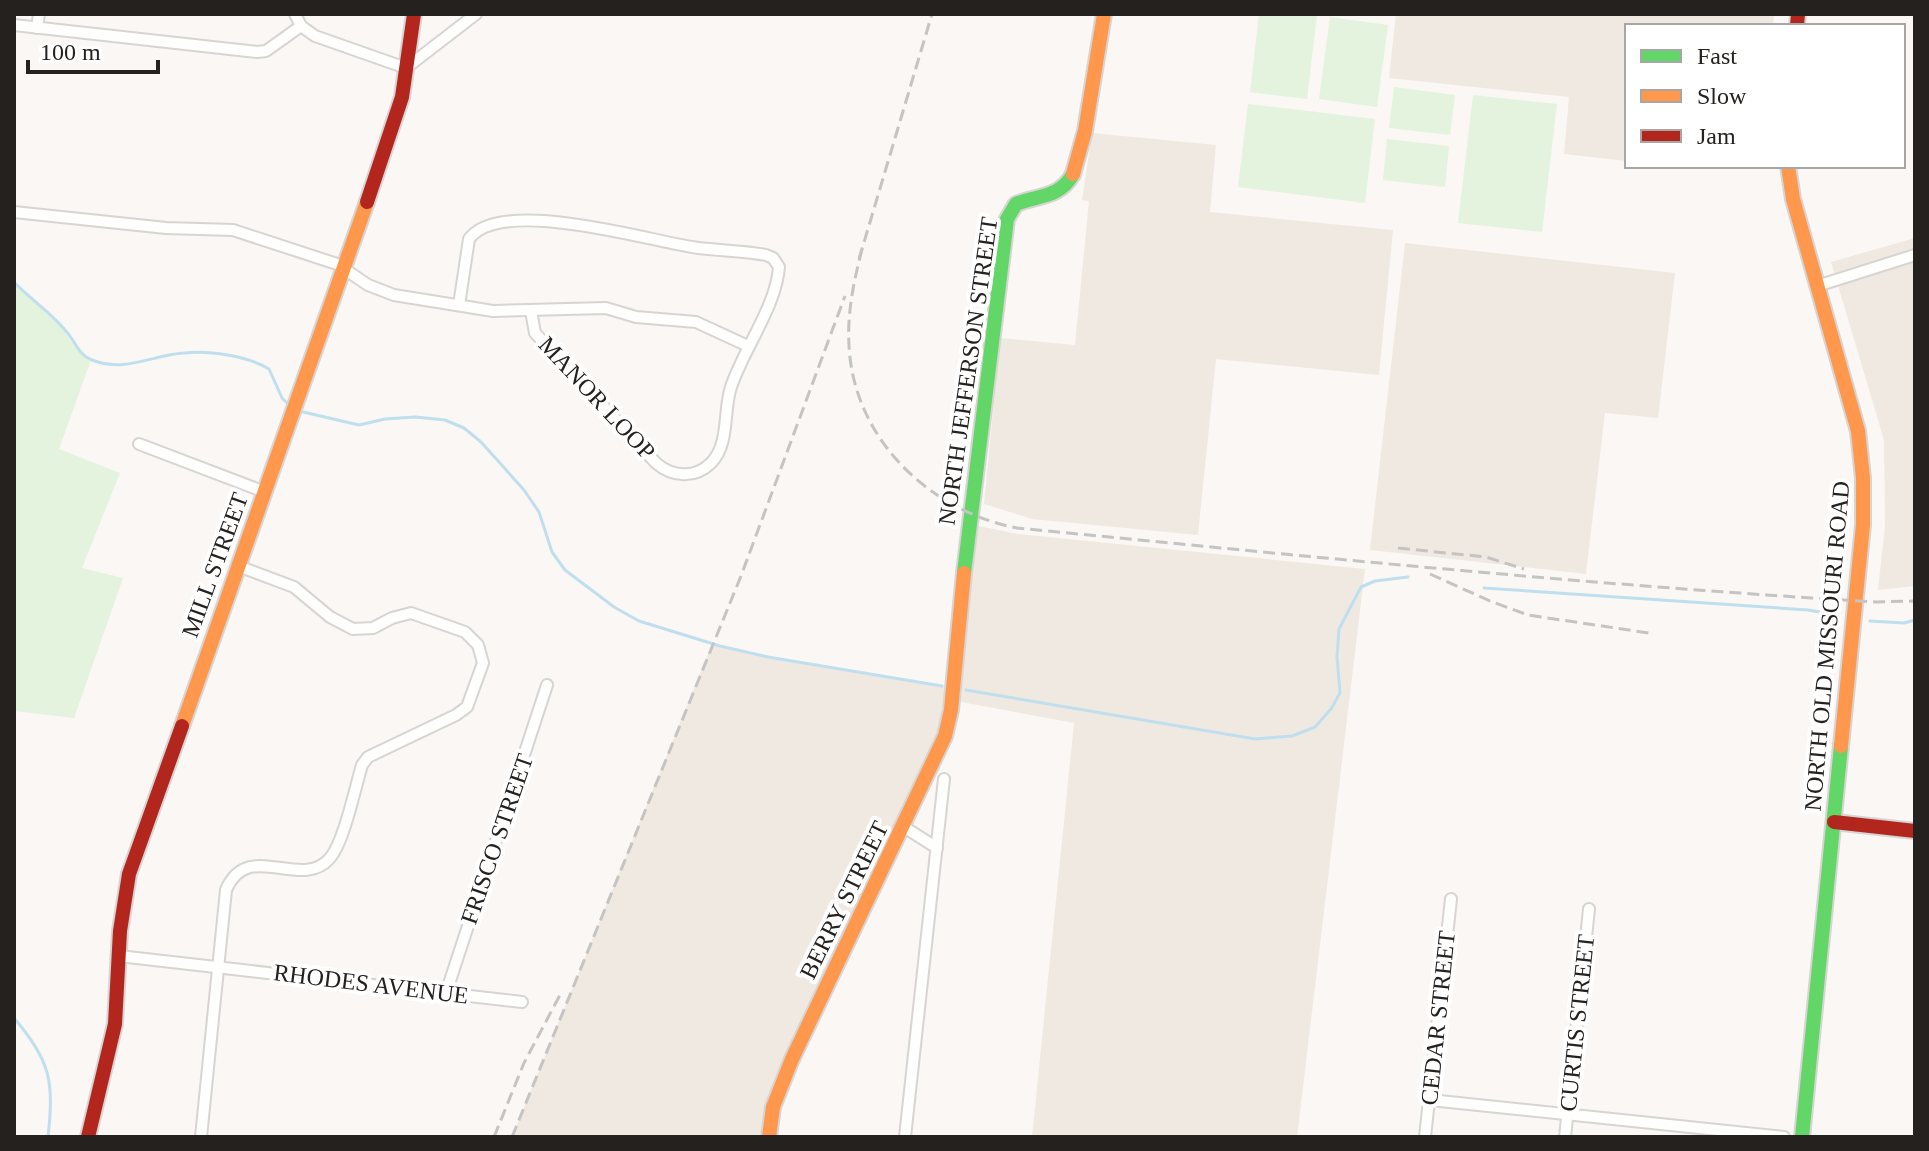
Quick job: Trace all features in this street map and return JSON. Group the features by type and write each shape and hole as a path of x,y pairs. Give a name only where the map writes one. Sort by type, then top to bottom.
{"street":[{"path":"37,28 39,14"},
{"path":"295,14 301,26 315,36 406,68 476,14"},
{"name":"MILL STREET","path":"88,1137 115,1024 120,931 129,874 402,97 414,14"},
{"name":"NORTH JEFFERSON STREET","path":"954,681 970,515 1007,219 1016,204 1053,194 1069,183 1082,147 1104,14"},
{"path":"14,25 257,52 266,51 301,26"},
{"name":"NORTH OLD MISSOURI ROAD","path":"1788,168 1793,199 1858,431 1864,494 1802,1137"},
{"path":"14,212 166,228 233,230 337,264 381,291 493,311 606,308 636,317 696,322 748,346"},
{"name":"MANOR LOOP","path":"459,305 466,248 475,231 503,223 552,222 600,227 693,247 766,255 778,263 779,274 773,293 730,389 721,447 702,470 682,474 672,473 656,463 542,341 535,333 531,311"},
{"path":"1817,286 1915,255"},
{"path":"139,444 265,492"},
{"path":"201,1137 226,890 231,879 247,867 305,870 332,857 362,765 368,757 467,707 483,663 478,645 465,632 411,613 373,628 353,629 330,617 294,587 238,566"},
{"name":"BERRY STREET","path":"769,1137 773,1107 792,1059 945,736 954,681"},
{"name":"FRISCO STREET","path":"446,993 547,685"},
{"path":"905,1137 944,779"},
{"path":"1834,822 1915,831"},
{"path":"904,827 937,848"},
{"name":"CEDAR STREET","path":"1425,1137 1451,899"},
{"name":"CURTIS STREET","path":"1565,1137 1589,909"},
{"name":"RHODES AVENUE","path":"119,956 522,1002"},
{"path":"1430,1100 1784,1137"}],"shaded area":[{"path":"1396,14 1774,14 1773,24 1625,24 1625,161 1564,154 1569,97 1389,78"},
{"path":"1092,133 1216,145 1210,212 1393,230 1379,375 1216,359 1198,535 1032,519 984,504 1000,338 1075,345 1089,201 1082,200"},
{"path":"1915,238 1915,586 1878,590 1885,526 1884,440 1831,262"},
{"path":"1405,243 1675,273 1658,418 1605,413 1586,574 1370,550"},
{"path":"974,525 1018,534 1365,569 1297,1137 1032,1137 1074,723 961,702"},
{"path":"712,644 768,657 954,688 951,710 792,1059 769,1137 512,1137"}],"green space":[{"path":"1259,14 1317,15 1307,99 1250,92"},
{"path":"1330,17 1388,25 1377,107 1319,99"},
{"path":"1394,87 1455,95 1450,135 1389,128"},
{"path":"1473,95 1557,104 1542,232 1458,223"},
{"path":"1248,104 1375,119 1365,203 1238,187"},
{"path":"1387,139 1449,146 1445,187 1383,180"},
{"path":"14,282 61,327 80,353 91,360 59,449 120,473 82,568 123,578 74,718 14,711"}],"waterway":[{"path":"14,282 59,323 88,358 116,365 194,352 239,357 269,369 282,398 290,406"},
{"path":"299,411 359,425 415,417 445,420 464,428 481,442 524,490 539,512 552,552 565,570 614,607 639,621 768,657 942,686"},
{"path":"966,690 1255,739 1292,736 1315,727 1340,693 1337,657 1339,629 1361,587 1375,581 1408,577"},
{"path":"1484,588 1808,610 1837,615"},
{"path":"1870,621 1904,623 1915,620"},
{"path":"14,1018 36,1047 47,1073 50,1087 48,1137"}],"railway":[{"path":"859,259 932,14"},
{"path":"862,249 852,297 849,345 854,379 865,410 881,439 902,465 926,487 954,505 985,519 1017,528 1446,569 1768,595 1876,602 1915,601"},
{"path":"512,1137 741,576 845,296"},
{"path":"1398,548 1486,557 1524,569"},
{"path":"1430,574 1528,615 1649,633"},
{"path":"494,1137 524,1063 561,993"}],"traffic: fast":[{"path":"964,573 1007,219 1016,204 1055,192 1073,174"},
{"path":"1802,1137 1841,746"}],"traffic: slow":[{"path":"1073,174 1085,131 1104,14"},
{"path":"1788,168 1793,199 1858,431 1863,478 1863,525 1841,746"},
{"path":"182,726 367,202"},
{"path":"769,1137 773,1107 792,1059 945,736 951,710 964,573"}],"traffic: jam":[{"path":"367,202 402,97 414,14"},
{"path":"1797,24 1798,14"},
{"path":"88,1137 115,1024 120,931 129,874 182,726"},
{"path":"1834,822 1915,831"}]}
